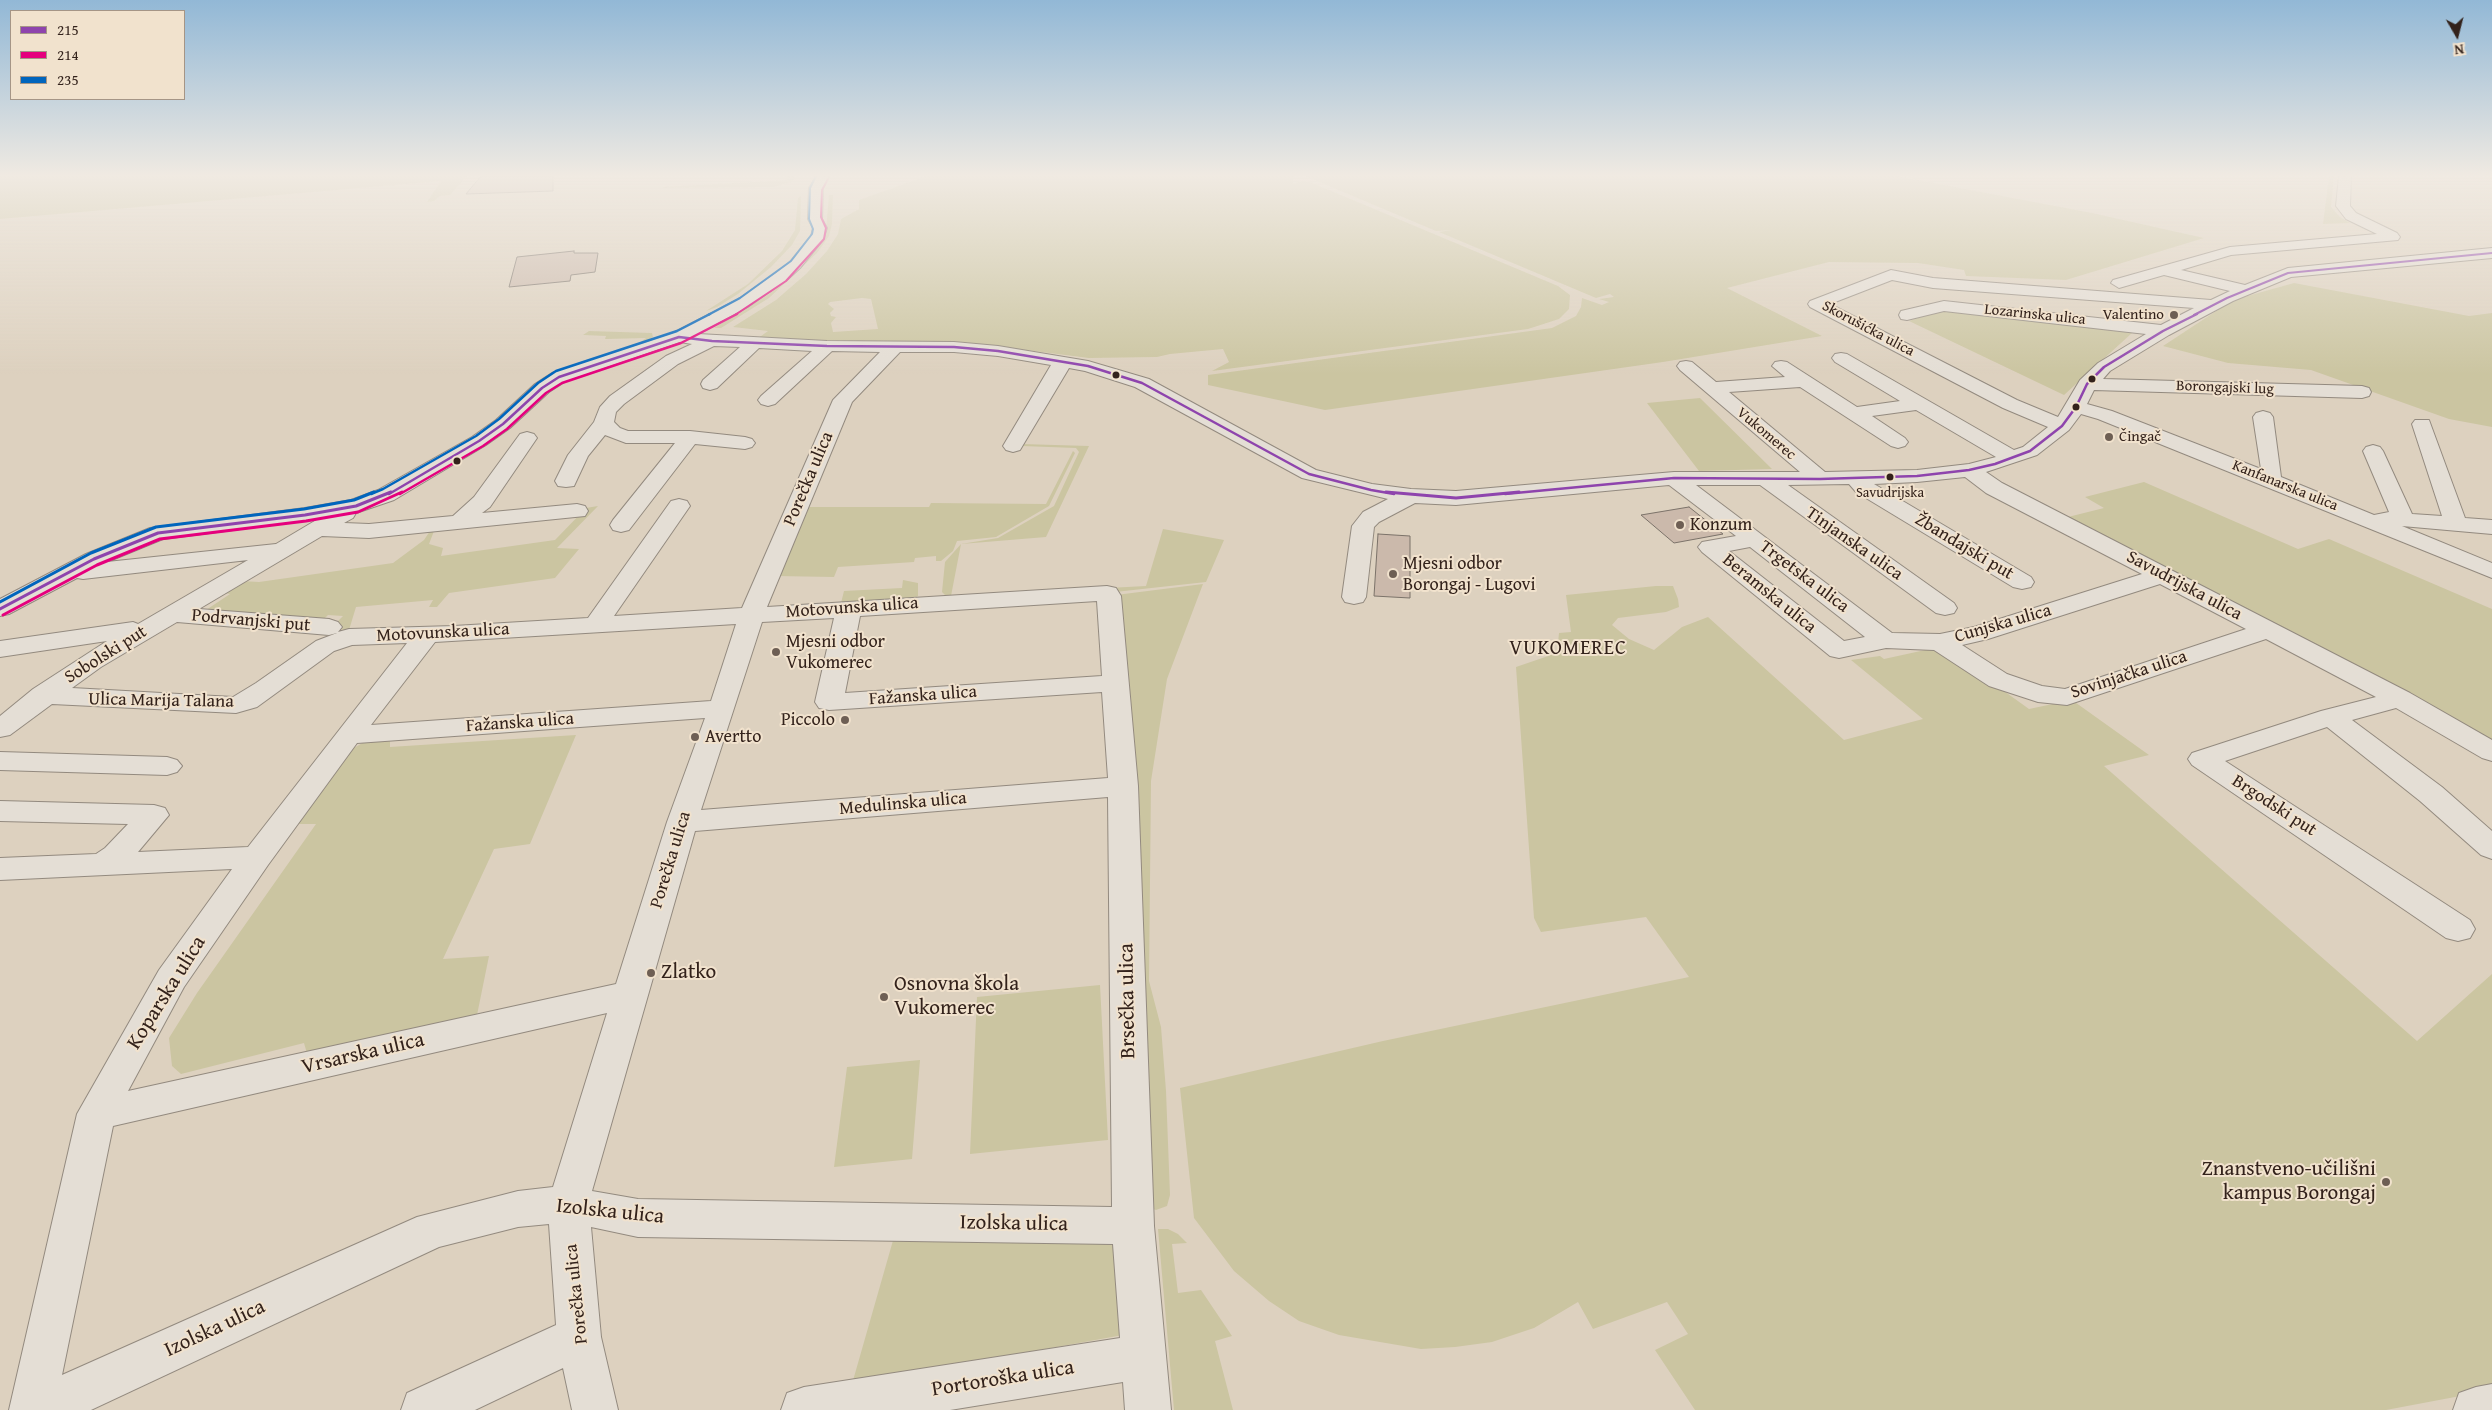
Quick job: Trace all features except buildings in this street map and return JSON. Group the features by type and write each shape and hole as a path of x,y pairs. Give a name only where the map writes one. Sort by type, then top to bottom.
{"street":[{"path":"0,610 62,575 126,544 158,533 305,515 356,506 386,495 479,441 503,424 542,388 559,377 679,337 702,326 758,292 795,265 814,242"},
{"path":"2119,283 2230,251 2329,242 2386,265"},
{"path":"2407,242 2455,258"},
{"path":"2230,251 2288,273"},
{"name":"Vukomerec","path":"679,337 712,341 827,346 954,346 1094,367 1142,383 1309,474 1344,484 1411,496 1472,498 1674,478 1855,479 1917,476 1969,470 2013,458 2042,444 2062,426 2076,407 2087,384 2104,366 2163,331 2245,290 2288,273 2386,265 2492,253"},
{"path":"2166,271 2245,290"},
{"name":"Skorušićka ulica","path":"2062,426 2010,404 1816,304 1891,275 1933,283 2213,305"},
{"name":"Lozarinska ulica","path":"1907,315 1944,306 2108,323 2163,331"},
{"path":"566,481 578,455 604,423 607,411 617,400 672,360 712,341"},
{"path":"710,384 755,343"},
{"path":"768,400 827,346"},
{"name":"Porečka ulica","path":"595,1410 579,1337 568,1204 682,822 722,709 752,614 843,400 897,346"},
{"path":"1841,358 1917,404 2013,458"},
{"path":"1013,446 1060,366 1066,362"},
{"name":"Vukomerec","path":"1686,366 1820,479"},
{"path":"1781,366 1898,442"},
{"name":"Vukomerec","path":"1712,388 1803,381"},
{"name":"Borongajski lug","path":"2087,384 2362,392"},
{"path":"1852,413 1917,404"},
{"name":"Kanfanarska ulica","path":"2076,407 2105,415 2362,516 2492,571"},
{"path":"2263,417 2272,475 2269,480"},
{"path":"604,423 613,432 626,437 690,437 745,443"},
{"path":"2422,424 2456,524"},
{"path":"621,525 690,437"},
{"path":"460,522 482,502 527,438"},
{"path":"2373,451 2403,520"},
{"name":"Savudrijska ulica","path":"1969,470 1994,488 2400,699 2492,752"},
{"name":"Trgetska ulica","path":"1674,478 1886,640"},
{"name":"Tinjanska ulica","path":"1764,478 1945,608"},
{"name":"Žbandajski put","path":"1855,479 1864,487 2022,582"},
{"name":"Vukomerec","path":"1354,597 1363,526 1371,517 1411,496"},
{"name":"Sobolski put","path":"6,721 44,696 92,660 356,506"},
{"path":"597,623 679,506"},
{"path":"321,528 369,531 577,511"},
{"path":"2362,516 2492,527"},
{"name":"Beramska ulica","path":"1754,540 1710,548 1839,650"},
{"path":"62,575 285,549"},
{"name":"Cunjska ulica","path":"1839,650 1886,640 1940,642 1979,634 2163,575"},
{"name":"Motovunska ulica","path":"339,632 426,635 1106,593"},
{"name":"Brsečka ulica","path":"1106,593 1109,596 1123,786 1133,1226 1148,1410"},
{"name":"Fažanska ulica","path":"849,608 829,702 1114,682"},
{"name":"Podrvanjski put","path":"173,614 339,632"},
{"path":"0,649 147,628"},
{"name":"Sovinjačka ulica","path":"1940,642 1998,680 2038,694 2067,696 2268,630"},
{"name":"Ulica Marija Talana","path":"44,696 236,705 247,701 266,689 325,646 339,632"},
{"name":"Koparska ulica","path":"32,1410 96,1114 171,979 257,857 426,635"},
{"path":"2331,718 2400,699"},
{"name":"Fažanska ulica","path":"348,735 722,709"},
{"path":"2331,718 2431,794 2492,848"},
{"name":"Brgodski put","path":"2331,718 2202,759 2458,928"},
{"path":"0,761 168,766"},
{"name":"Medulinska ulica","path":"682,822 1123,786"},
{"path":"0,811 154,815 116,856 99,866"},
{"path":"0,869 99,866 257,857"},
{"name":"Vrsarska ulica","path":"96,1114 631,994"},
{"name":"Izolska ulica","path":"39,1410 432,1230 518,1209 568,1204 638,1218 1133,1226"},
{"path":"424,1410 579,1337"},
{"name":"Portoroška ulica","path":"804,1410 1143,1357"},
{"path":"2476,1410 2492,1407"}],"shaded area":[{"path":"788,242 794,242 771,267 738,294 717,307 706,311 748,284 782,251"},
{"path":"818,242 825,242 817,253 769,298 721,328 714,328 769,294 801,265"},
{"path":"833,242 1453,242 1558,286 1570,295 1569,309 1559,319 1528,329 1212,371 1229,362 1223,349 1157,357 1089,358 963,342 757,339 768,331 733,327 776,300 806,274","holes":["862,298 871,299 878,329 833,332 831,323 836,317 831,316 830,313 834,309 828,304 830,302"]},
{"path":"1462,242 2192,242 2066,280 1966,276 1964,270 1918,263 1829,262 1727,288 1822,336 1663,362 1325,410 1208,385 1208,375 1552,328 1576,316 1581,307 1582,298 1602,305 1609,302 1599,299 1614,297 1610,294 1596,298"},
{"path":"2294,283 2469,316 2492,313 2492,427 2449,419 2311,370 2228,363 2163,346 2233,300"},
{"path":"1944,309 2132,333 2064,395 1909,321"},
{"path":"589,331 652,333 653,337 640,345 631,345 639,343 646,338 605,339 606,336 583,335"},
{"path":"1700,398 1772,469 1699,471 1647,403"},
{"path":"1021,444 1089,446 1046,537 961,544 998,538 1054,506 1079,452 1076,448 1022,446"},
{"path":"1073,451 1075,453 1049,506 996,537 957,541 953,551 941,561 936,561 936,556 915,558 914,562 838,567 834,577 776,576 801,507 929,507 931,503 1046,504"},
{"path":"2144,482 2298,549 2329,539 2492,609 2492,741 2064,518 2104,508 2085,497"},
{"path":"598,506 557,548 579,549 555,578 449,593 437,607 429,607 433,600 356,607 349,630 330,629 343,616 328,615 324,619 206,610 230,594 220,592 241,581 259,582 393,563 424,540 430,531 434,531 429,544 443,548 441,556 555,540 586,508"},
{"path":"1163,529 1224,540 1206,582 1115,592 1108,588 1146,586"},
{"path":"961,544 951,596 946,596 942,592 945,562"},
{"path":"903,580 918,583 918,596 914,598 841,603 844,591 902,588"},
{"path":"1203,584 1167,679 1151,781 1149,981 1161,1027 1166,1091 1170,1195 1167,1206 1156,1210 1150,1208 1116,595"},
{"path":"1673,586 1679,607 1666,612 1618,618 1612,625 1629,639 1654,650 1682,627 1708,617 1844,740 1923,719 1851,660 1880,656 1884,659 1939,647 1944,648 2029,709 2072,700 2149,755 2104,766 2417,1041 2492,974 2492,1390 2386,1410 1695,1410 1655,1350 1688,1334 1667,1302 1593,1329 1578,1302 1534,1328 1492,1342 1421,1349 1339,1335 1299,1321 1269,1301 1234,1271 1194,1218 1180,1088 1383,1041 1689,977 1646,917 1541,932 1534,918 1516,667 1557,653 1559,633 1571,632 1566,595"},
{"path":"576,735 530,844 494,849 443,959 489,956 477,1015 308,1057 304,1043 181,1074 172,1066 169,1038 197,993 316,824 294,824 354,748 364,742 390,737 390,747"},
{"path":"1100,985 1108,1140 970,1154 977,997"},
{"path":"920,1060 912,1159 834,1167 847,1067"},
{"path":"1158,1229 1168,1229 1178,1234 1187,1243 1172,1244 1178,1293 1201,1290 1232,1336 1215,1341 1233,1410 1174,1410"},
{"path":"894,1237 1095,1241 1115,1246 1123,1335 852,1384"}],"transit line":[{"name":"235","path":"0,602 91,553 156,527 304,509 354,500 383,489 476,436 499,419 538,383 556,371 677,331 740,298 791,261 806,242"},
{"name":"214","path":"3,615 97,565 160,539 306,521 358,512 389,500 483,446 507,429 546,393 562,383 681,343 746,309 786,281 799,269 822,242"},
{"name":"215","path":"679,337 712,341 827,346 954,347 998,351 1088,366 1142,383 1309,474 1371,490 1411,496 1456,498 1674,478 1820,479 1917,476 1969,470 1995,464 2030,451 2062,426 2076,407 2087,384 2104,367 2163,331 2227,298 2288,273 2492,253"},
{"name":"215","path":"0,609 94,559 158,533 305,515 356,506 386,495 479,441 503,424 542,388 559,377 679,337"}],"place":[{"name":"Valentino","path":"2174,315"},
{"name":"Čingač","path":"2109,437"},
{"name":"Savudrijska","path":"1890,477"},
{"name":"Konzum","path":"1680,525"},
{"name":"Mjesni odbor Borongaj - Lugovi","path":"1393,574"},
{"name":"Mjesni odbor Vukomerec","path":"776,652"},
{"name":"Piccolo","path":"845,720"},
{"name":"Avertto","path":"695,737"},
{"name":"Zlatko","path":"651,973"},
{"name":"Osnovna škola Vukomerec","path":"884,997"},
{"name":"Znanstveno-učilišni kampus Borongaj","path":"2386,1182"}],"district":[{"name":"VUKOMEREC","path":"1568,649"}]}
